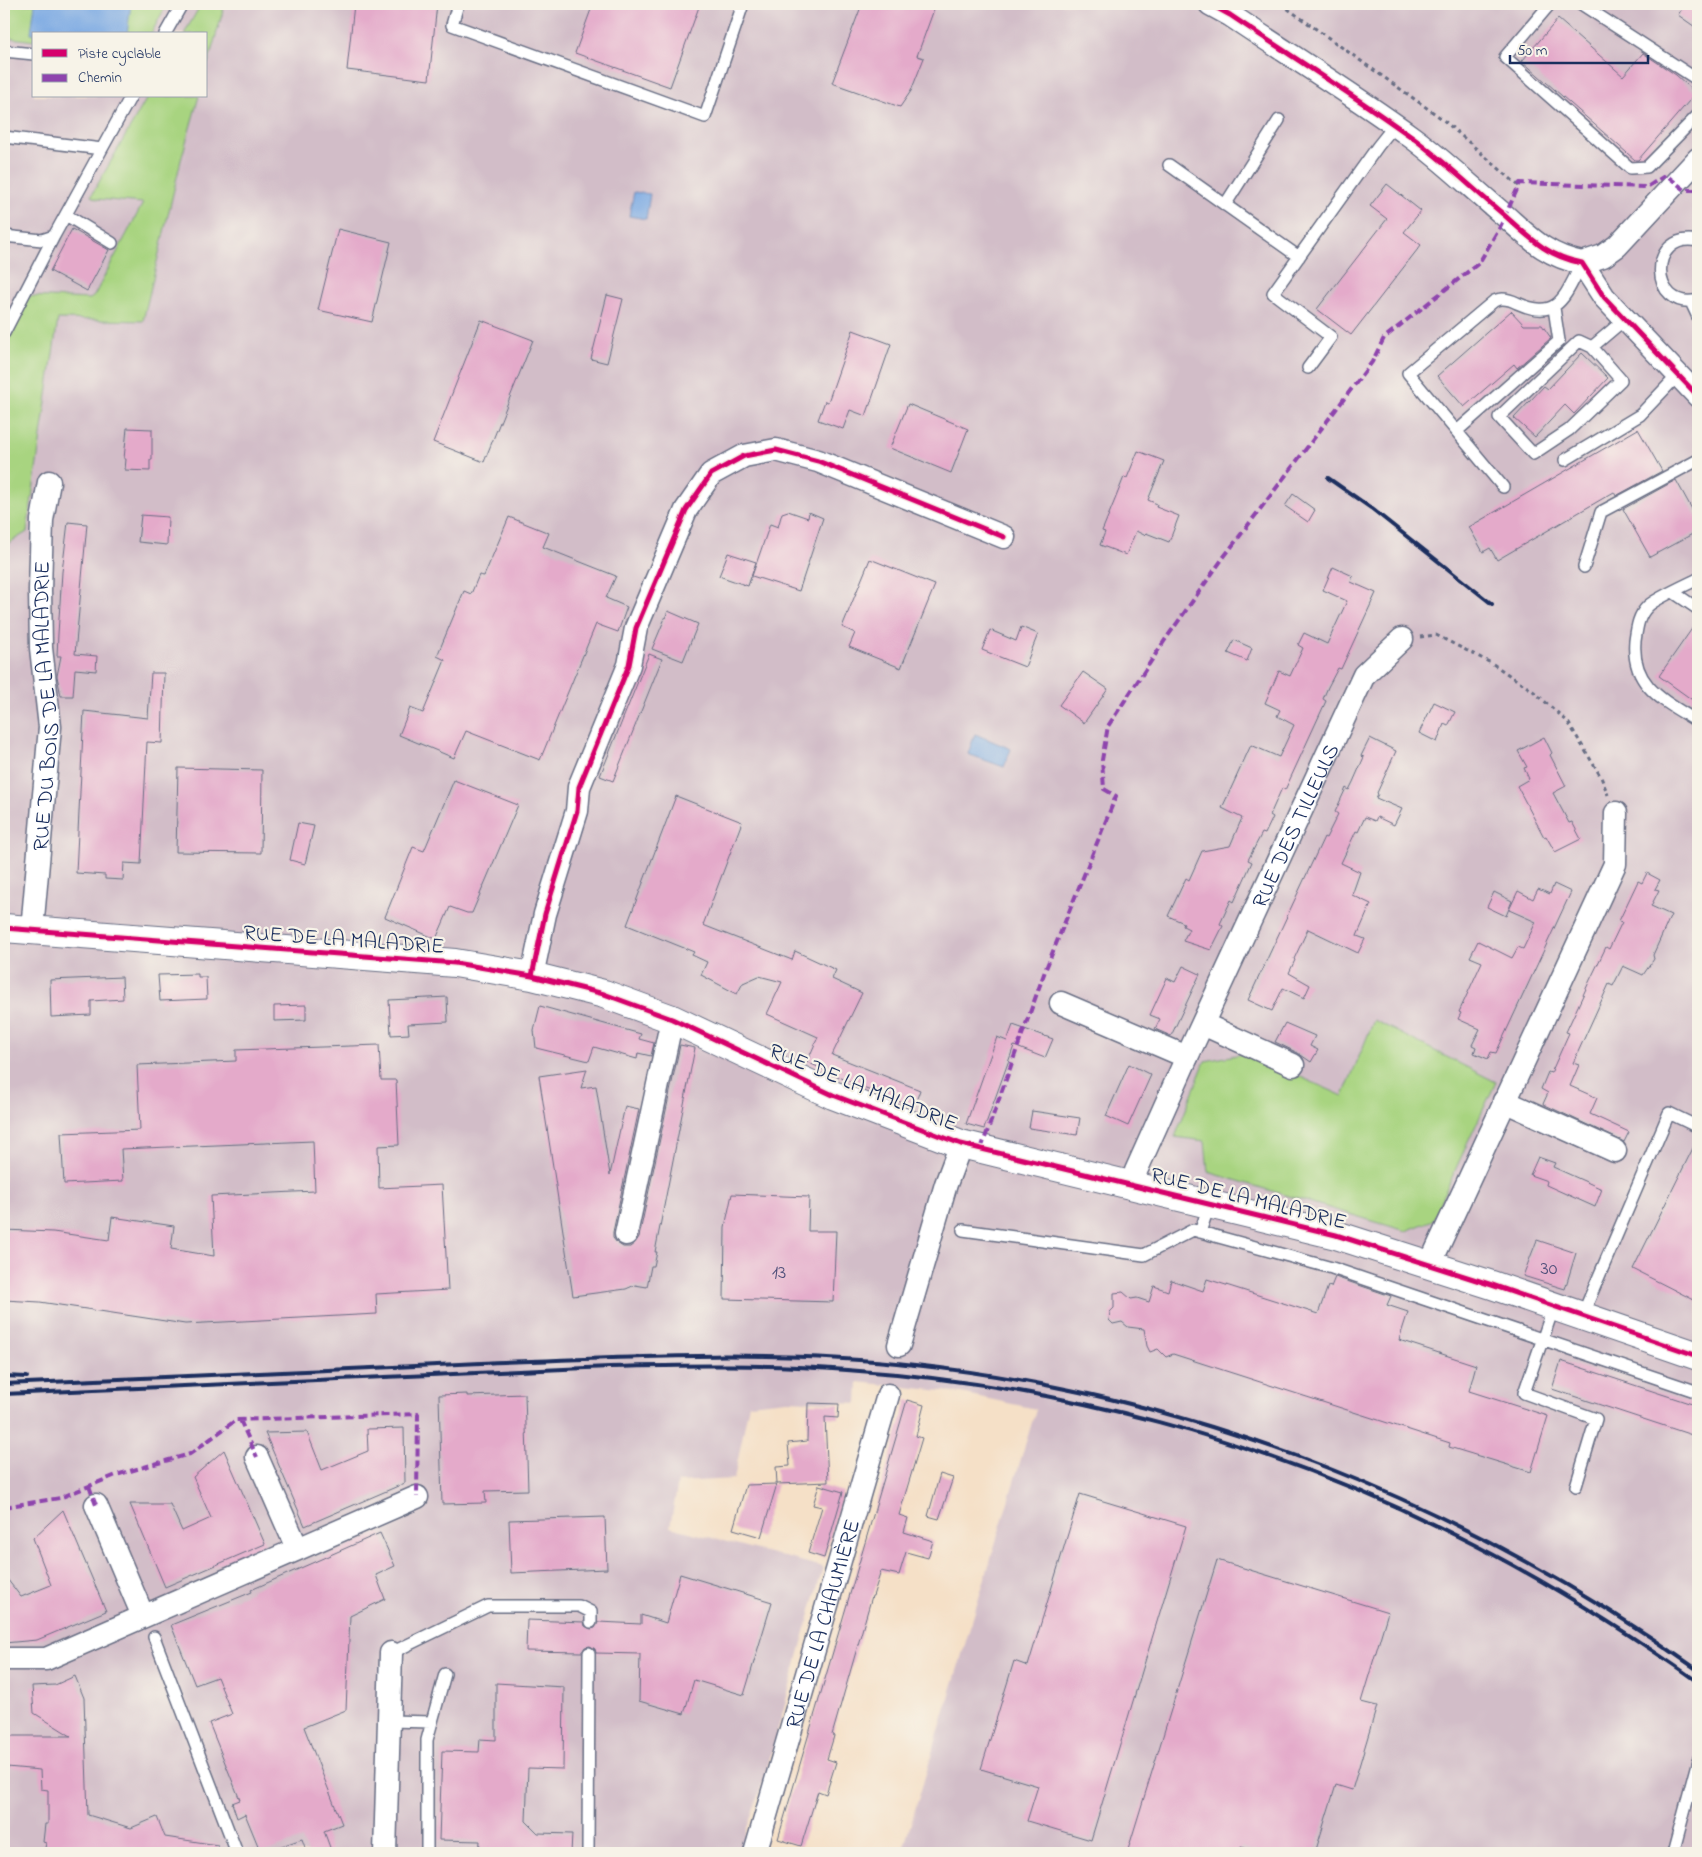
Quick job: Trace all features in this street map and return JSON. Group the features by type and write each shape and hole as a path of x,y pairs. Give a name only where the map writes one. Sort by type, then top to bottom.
{"street":[{"path":"1210,4 1230,15 1414,139 1506,217 1529,239 1567,260 1582,263 1603,256 1617,246 1698,159"},
{"path":"1582,263 1604,297 1698,396"},
{"path":"532,976 545,914 578,811 579,787 629,665 636,628 643,610 686,510 711,474 744,456 776,450 818,461 1004,537"},
{"name":"RUE DU BOIS DE LA MALADRIE","path":"32,930 50,727 41,648 40,610 42,520 49,482"},
{"name":"RUE DES TILLEULS","path":"1132,1184 1187,1057 1364,675 1402,639"},
{"path":"1430,1264 1615,864 1616,813"},
{"name":"RUE DE LA MALADRIE","path":"4,928 455,964 532,976 604,994 672,1019 833,1095 961,1144 1336,1235 1430,1264 1698,1356"},
{"path":"1061,1003 1187,1057"},
{"path":"626,1234 672,1019"},
{"path":"1203,1024 1293,1065"},
{"path":"1504,1101 1615,1151"},
{"path":"899,1345 946,1184 961,1144"},
{"name":"RUE DE LA CHAUMIÈRE","path":"755,1853 888,1395"},
{"path":"257,1457 297,1548"},
{"path":"4,1660 46,1659 417,1497"},
{"path":"96,1505 143,1616"},
{"path":"385,1853 391,1653"}],"lane":[{"path":"167,32 182,4"},
{"path":"458,4 452,24 705,117 743,4"},
{"path":"1550,4 1505,56 1630,168 1647,167 1698,115"},
{"path":"1581,4 1698,80"},
{"path":"4,51 32,54"},
{"path":"4,333 54,236 130,98"},
{"path":"1225,205 1279,120"},
{"path":"1308,368 1331,337 1273,293 1394,126"},
{"path":"4,137 102,149"},
{"path":"1169,165 1299,256"},
{"path":"66,215 112,243"},
{"path":"4,236 42,240 54,236"},
{"path":"1698,241 1690,239 1676,243 1666,252 1660,264 1660,278 1666,290 1678,299 1695,301 1698,317"},
{"path":"1503,487 1408,372 1500,298 1532,309 1554,308 1564,297 1582,263"},
{"path":"1456,431 1559,341 1554,308"},
{"path":"1592,347 1625,319"},
{"path":"1580,342 1592,347 1621,380 1569,430 1533,454 1499,417 1580,342"},
{"path":"1565,460 1640,415 1678,375"},
{"path":"1584,567 1601,512 1698,460"},
{"path":"1698,579 1649,605 1637,622 1635,650 1640,675 1652,692 1698,722"},
{"path":"1673,592 1698,609"},
{"path":"1582,1316 1669,1113 1698,1127"},
{"path":"1200,1232 1210,1203"},
{"path":"963,1230 1144,1255 1194,1230 1332,1268 1698,1392"},
{"path":"1554,1306 1524,1393 1596,1418 1576,1486"},
{"path":"391,1653 488,1606 578,1606 591,1612 591,1622"},
{"path":"154,1637 237,1853"},
{"path":"588,1853 589,1653"},
{"path":"427,1853 427,1740 445,1674"},
{"path":"389,1721 432,1722"},
{"path":"1673,1853 1698,1760"}],"path":[{"path":"1280,4 1442,118 1519,186"},
{"path":"1402,639 1436,634 1493,664 1533,691 1568,722 1601,777 1616,813"}],"shaded area":[{"path":"4,4 1698,4 1698,1853 902,1853 1036,1409 961,1393 858,1382 857,1403 787,1400 749,1404 734,1479 678,1482 670,1527 823,1567 766,1772 746,1831 741,1853 4,1853"}],"green space":[{"path":"4,4 167,4 152,32 32,32 32,41 4,37"},
{"path":"201,4 225,4 208,63 208,32 185,32"},
{"path":"147,98 198,98 181,160 143,321 58,319 27,532 4,546 4,349 28,296 90,299 94,296 143,203 97,199 91,196"},
{"path":"1374,1020 1496,1082 1433,1220 1406,1231 1208,1172 1205,1141 1175,1137 1205,1061 1247,1053 1343,1096"}],"water":[{"path":"35,4 131,4 127,32 31,33"},
{"path":"634,192 650,194 646,219 629,216"},
{"path":"975,734 1011,749 1004,767 968,754"}],"building":[{"path":"354,4 437,4 429,80 347,70"},
{"path":"593,4 700,4 670,87 575,53"},
{"path":"862,4 936,4 917,56 924,58 911,91 900,107 832,83"},
{"path":"1685,4 1698,4 1698,29 1678,15"},
{"path":"1558,19 1623,76 1643,53 1676,75 1696,93 1638,160 1635,160 1522,61"},
{"path":"1387,184 1421,211 1404,232 1421,245 1351,335 1317,309 1387,219 1370,206"},
{"path":"72,229 109,250 87,291 50,271"},
{"path":"338,229 391,242 372,322 318,310"},
{"path":"607,295 623,299 607,363 591,359"},
{"path":"1511,311 1524,325 1542,325 1551,338 1517,368 1514,364 1464,407 1437,376"},
{"path":"481,320 533,340 484,462 433,442"},
{"path":"853,330 891,344 866,416 850,410 843,429 818,420 825,401 828,402"},
{"path":"1582,353 1608,378 1574,414 1565,405 1535,437 1514,418 1544,386 1548,389"},
{"path":"908,404 968,429 951,473 890,448"},
{"path":"127,428 152,429 150,471 125,470 126,459 124,459"},
{"path":"1638,429 1662,471 1616,496 1614,492 1497,560 1490,548 1483,552 1469,527"},
{"path":"1138,451 1164,461 1148,500 1157,504 1156,507 1179,516 1169,542 1136,531 1126,555 1100,545 1105,532 1102,531 1124,477 1127,478"},
{"path":"1676,480 1698,520 1698,531 1650,557 1623,509"},
{"path":"1293,494 1315,510 1308,522 1285,506"},
{"path":"788,511 808,518 809,512 823,518 799,591 752,576 770,524 778,527 782,513"},
{"path":"141,515 168,517 167,545 138,542"},
{"path":"509,517 549,533 543,547 616,576 606,598 627,607 618,632 596,624 540,760 466,731 454,758 399,735 410,708 423,713 445,660 437,656 464,591 471,594 479,575 484,576"},
{"path":"68,522 87,524 75,654 97,656 96,671 75,669 73,696 61,696 57,676 61,656 57,656 62,572"},
{"path":"728,553 756,562 748,586 719,576"},
{"path":"870,559 935,585 901,668 849,647 855,633 842,627"},
{"path":"1333,567 1353,576 1351,582 1376,593 1341,669 1338,668 1328,687 1323,699 1326,701 1285,790 1282,788 1270,815 1273,817 1265,834 1262,833 1248,860 1252,862 1234,902 1231,900 1220,924 1223,926 1211,950 1183,941 1189,929 1183,926 1184,923 1168,916 1186,878 1189,880 1202,851 1230,846 1242,818 1222,808 1251,745 1279,757 1294,725 1277,716 1280,710 1265,703 1279,671 1290,676 1303,648 1298,645 1304,633 1327,644 1347,601 1323,590"},
{"path":"668,611 698,624 683,661 652,649"},
{"path":"1698,620 1698,704 1659,676"},
{"path":"1021,627 1038,634 1025,667 982,650 990,630 1016,641"},
{"path":"1234,640 1252,648 1247,661 1228,653"},
{"path":"649,654 662,659 613,781 600,776"},
{"path":"1083,672 1108,689 1084,723 1059,705"},
{"path":"151,673 164,673 162,743 147,742 141,864 124,863 123,880 105,879 105,875 76,873 84,711 148,718"},
{"path":"1434,702 1455,712 1448,726 1444,724 1437,742 1419,733"},
{"path":"1544,737 1552,753 1550,755 1566,786 1553,793 1569,823 1572,822 1581,839 1555,852 1546,836 1544,837 1517,786 1529,779 1524,768 1527,767 1518,751"},
{"path":"1370,738 1396,751 1376,798 1402,809 1394,825 1377,817 1375,821 1365,817 1358,832 1356,831 1341,863 1360,872 1352,895 1371,904 1357,936 1365,939 1358,953 1308,929 1289,973 1310,985 1304,998 1283,988 1272,1011 1248,1000 1324,837 1326,838 1338,814 1335,812 1346,788 1349,790 1353,782 1364,757 1361,756"},
{"path":"178,768 262,770 261,853 176,852"},
{"path":"454,780 518,805 472,913 450,907 436,939 385,917 413,847 424,851"},
{"path":"676,796 742,822 703,925 792,960 795,951 836,970 832,979 862,993 832,1055 920,1090 914,1107 863,1088 807,1062 818,1037 767,1014 782,982 759,976 743,983 737,994 701,975 707,962 692,955 694,952 627,925"},
{"path":"298,823 314,826 305,864 290,860"},
{"path":"1647,873 1660,880 1655,889 1659,890 1651,906 1671,915 1653,955 1654,959 1643,975 1623,966 1613,986 1609,984 1573,1063 1579,1065 1570,1086 1597,1098 1590,1114 1629,1132 1624,1142 1543,1104 1548,1093 1541,1089 1548,1072 1551,1073 1569,1033 1566,1032 1606,947 1609,949 1622,922 1619,921 1638,881 1642,883"},
{"path":"1554,884 1571,892 1496,1053 1491,1052 1488,1059 1474,1053 1476,1047 1472,1045 1480,1029 1458,1019 1461,1013 1459,1012 1482,962 1470,957 1478,941 1512,958 1518,947 1523,949 1536,922 1509,910 1518,891 1533,899 1538,889 1550,894"},
{"path":"1494,892 1512,901 1506,916 1487,907"},
{"path":"1183,966 1200,974 1171,1036 1155,1029 1160,1019 1150,1015 1167,978 1175,982"},
{"path":"198,974 198,977 206,977 207,999 160,1001 158,975"},
{"path":"122,977 123,999 91,1001 91,1015 51,1017 50,980"},
{"path":"447,997 448,1022 408,1024 409,1034 391,1035 389,1000"},
{"path":"306,1005 306,1020 274,1021 274,1006"},
{"path":"540,1006 641,1034 639,1039 654,1043 651,1056 638,1053 637,1059 594,1047 589,1061 536,1048 534,1030"},
{"path":"1285,1023 1315,1036 1310,1046 1318,1050 1311,1062 1298,1053 1275,1042"},
{"path":"1013,1025 1053,1039 1045,1058 1014,1046 984,1129 966,1124 997,1037 1007,1041"},
{"path":"379,1045 381,1080 396,1080 399,1145 378,1146 379,1188 442,1185 448,1290 376,1294 377,1314 185,1324 40,1302 4,1300 4,1230 53,1232 109,1240 112,1217 174,1226 171,1249 214,1256 211,1196 315,1191 313,1141 121,1149 123,1181 64,1184 61,1133 140,1130 137,1065 236,1061 236,1050"},
{"path":"680,1045 695,1048 655,1252 657,1252 654,1266 651,1266 647,1287 635,1285 626,1289 573,1296 539,1076 587,1069 581,1088 596,1086 610,1175 625,1106 639,1109 613,1232 613,1238 617,1243 623,1247 630,1247 639,1237"},
{"path":"1129,1064 1151,1075 1128,1126 1106,1116"},
{"path":"1032,1111 1080,1118 1077,1135 1029,1128"},
{"path":"1698,1138 1698,1302 1633,1269"},
{"path":"1538,1157 1555,1163 1553,1167 1602,1189 1595,1207 1546,1185 1547,1181 1530,1175"},
{"path":"732,1194 809,1197 808,1231 836,1231 833,1302 724,1299 725,1227"},
{"path":"1537,1240 1576,1253 1565,1289 1523,1276"},
{"path":"1335,1277 1391,1296 1387,1305 1408,1312 1399,1340 1476,1365 1469,1391 1548,1416 1531,1472 1449,1447 1450,1443 1173,1354 1166,1357 1158,1349 1150,1352 1144,1329 1128,1327 1122,1322 1113,1324 1109,1320 1110,1312 1114,1308 1114,1293 1123,1292 1131,1299 1137,1298 1149,1302 1154,1286 1168,1291 1171,1280 1203,1291 1207,1279 1318,1314 1328,1286 1331,1287"},
{"path":"1561,1361 1698,1406 1698,1437 1552,1389"},
{"path":"467,1394 467,1396 525,1394 528,1490 485,1491 486,1503 442,1504 439,1395"},
{"path":"907,1400 924,1405 916,1436 922,1438 899,1515 908,1518 904,1532 933,1541 928,1558 906,1552 899,1575 881,1571 832,1735 834,1736 827,1759 836,1762 826,1794 818,1791 801,1846 778,1839"},
{"path":"808,1403 839,1404 838,1418 825,1417 828,1482 777,1484 776,1467 790,1466 788,1443 807,1441"},
{"path":"404,1428 405,1483 305,1526 265,1433 307,1432 322,1470 368,1451 367,1429"},
{"path":"224,1450 265,1544 165,1587 130,1504 170,1504 182,1531 211,1518 193,1477"},
{"path":"940,1474 953,1478 939,1519 928,1516"},
{"path":"777,1484 761,1537 733,1529 746,1485"},
{"path":"819,1485 843,1492 824,1558 808,1553 822,1507 813,1505"},
{"path":"1080,1494 1186,1526 1091,1840 1027,1821 1038,1786 981,1769 1014,1661 1028,1666"},
{"path":"63,1510 106,1611 37,1640 4,1643 4,1575 21,1597 51,1585 33,1538"},
{"path":"605,1517 607,1569 511,1573 509,1520"},
{"path":"380,1533 395,1566 376,1575 385,1599 350,1616 346,1710 304,1727 342,1824 324,1831 332,1853 307,1853 302,1839 261,1853 245,1814 237,1818 232,1803 240,1800 209,1723 232,1714 217,1677 195,1685 171,1625 252,1592 251,1590"},
{"path":"1217,1560 1388,1612 1361,1702 1377,1706 1352,1790 1336,1785 1315,1853 1261,1853 1241,1847 1239,1853 1127,1853"},
{"path":"680,1574 772,1602 744,1695 694,1680 684,1714 639,1701 640,1654 596,1653 595,1649 590,1646 585,1647 582,1652 526,1651 527,1620 584,1622 585,1626 591,1629 595,1628 598,1622 641,1624 641,1615 666,1623"},
{"path":"75,1676 84,1698 88,1815 131,1828 157,1817 165,1837 218,1845 217,1853 44,1853 46,1843 43,1842 45,1824 48,1824 48,1790 41,1789 40,1770 7,1767 6,1736 71,1736 34,1713 32,1686 55,1685"},
{"path":"496,1683 564,1687 563,1769 528,1768 526,1821 538,1833 572,1834 571,1853 479,1853 480,1841 439,1840 442,1751 479,1752 480,1739 496,1740"}],"railway":[{"path":"1328,478 1371,508 1492,604"},
{"path":"4,1384 535,1361 698,1356 807,1357 861,1360 915,1365 1020,1380 1124,1403 1226,1432 1326,1467 1423,1509 1518,1557 1610,1611 1698,1670"},
{"path":"4,1394 609,1367 698,1365 847,1370 925,1377 1004,1388 1082,1403 1159,1422 1235,1445 1310,1471 1383,1501 1487,1551 1549,1585 1609,1622 1698,1682"},
{"path":"4,1376 27,1377"}],"marked path":[{"path":"981,1149 1045,971 1116,796 1104,789 1102,760 1108,726 1165,640 1223,558 1372,362 1384,338 1479,263 1500,227 1520,183 1647,187 1666,175 1685,190 1698,190"},
{"path":"4,1507 60,1498 116,1475 190,1454 236,1420 418,1414 417,1497"},
{"path":"240,1420 257,1457"},
{"path":"89,1486 96,1505"}],"cycle path":[{"path":"1210,4 1230,15 1368,106 1413,138 1539,245 1558,256 1582,263 1604,297 1698,396"},
{"path":"532,976 545,914 577,811 579,787 629,665 636,628 686,510 711,474 744,456 776,450 818,461 1004,537"},
{"path":"4,928 455,963 532,976 604,994 672,1019 833,1095 961,1144 1336,1235 1492,1285 1698,1356"}]}
